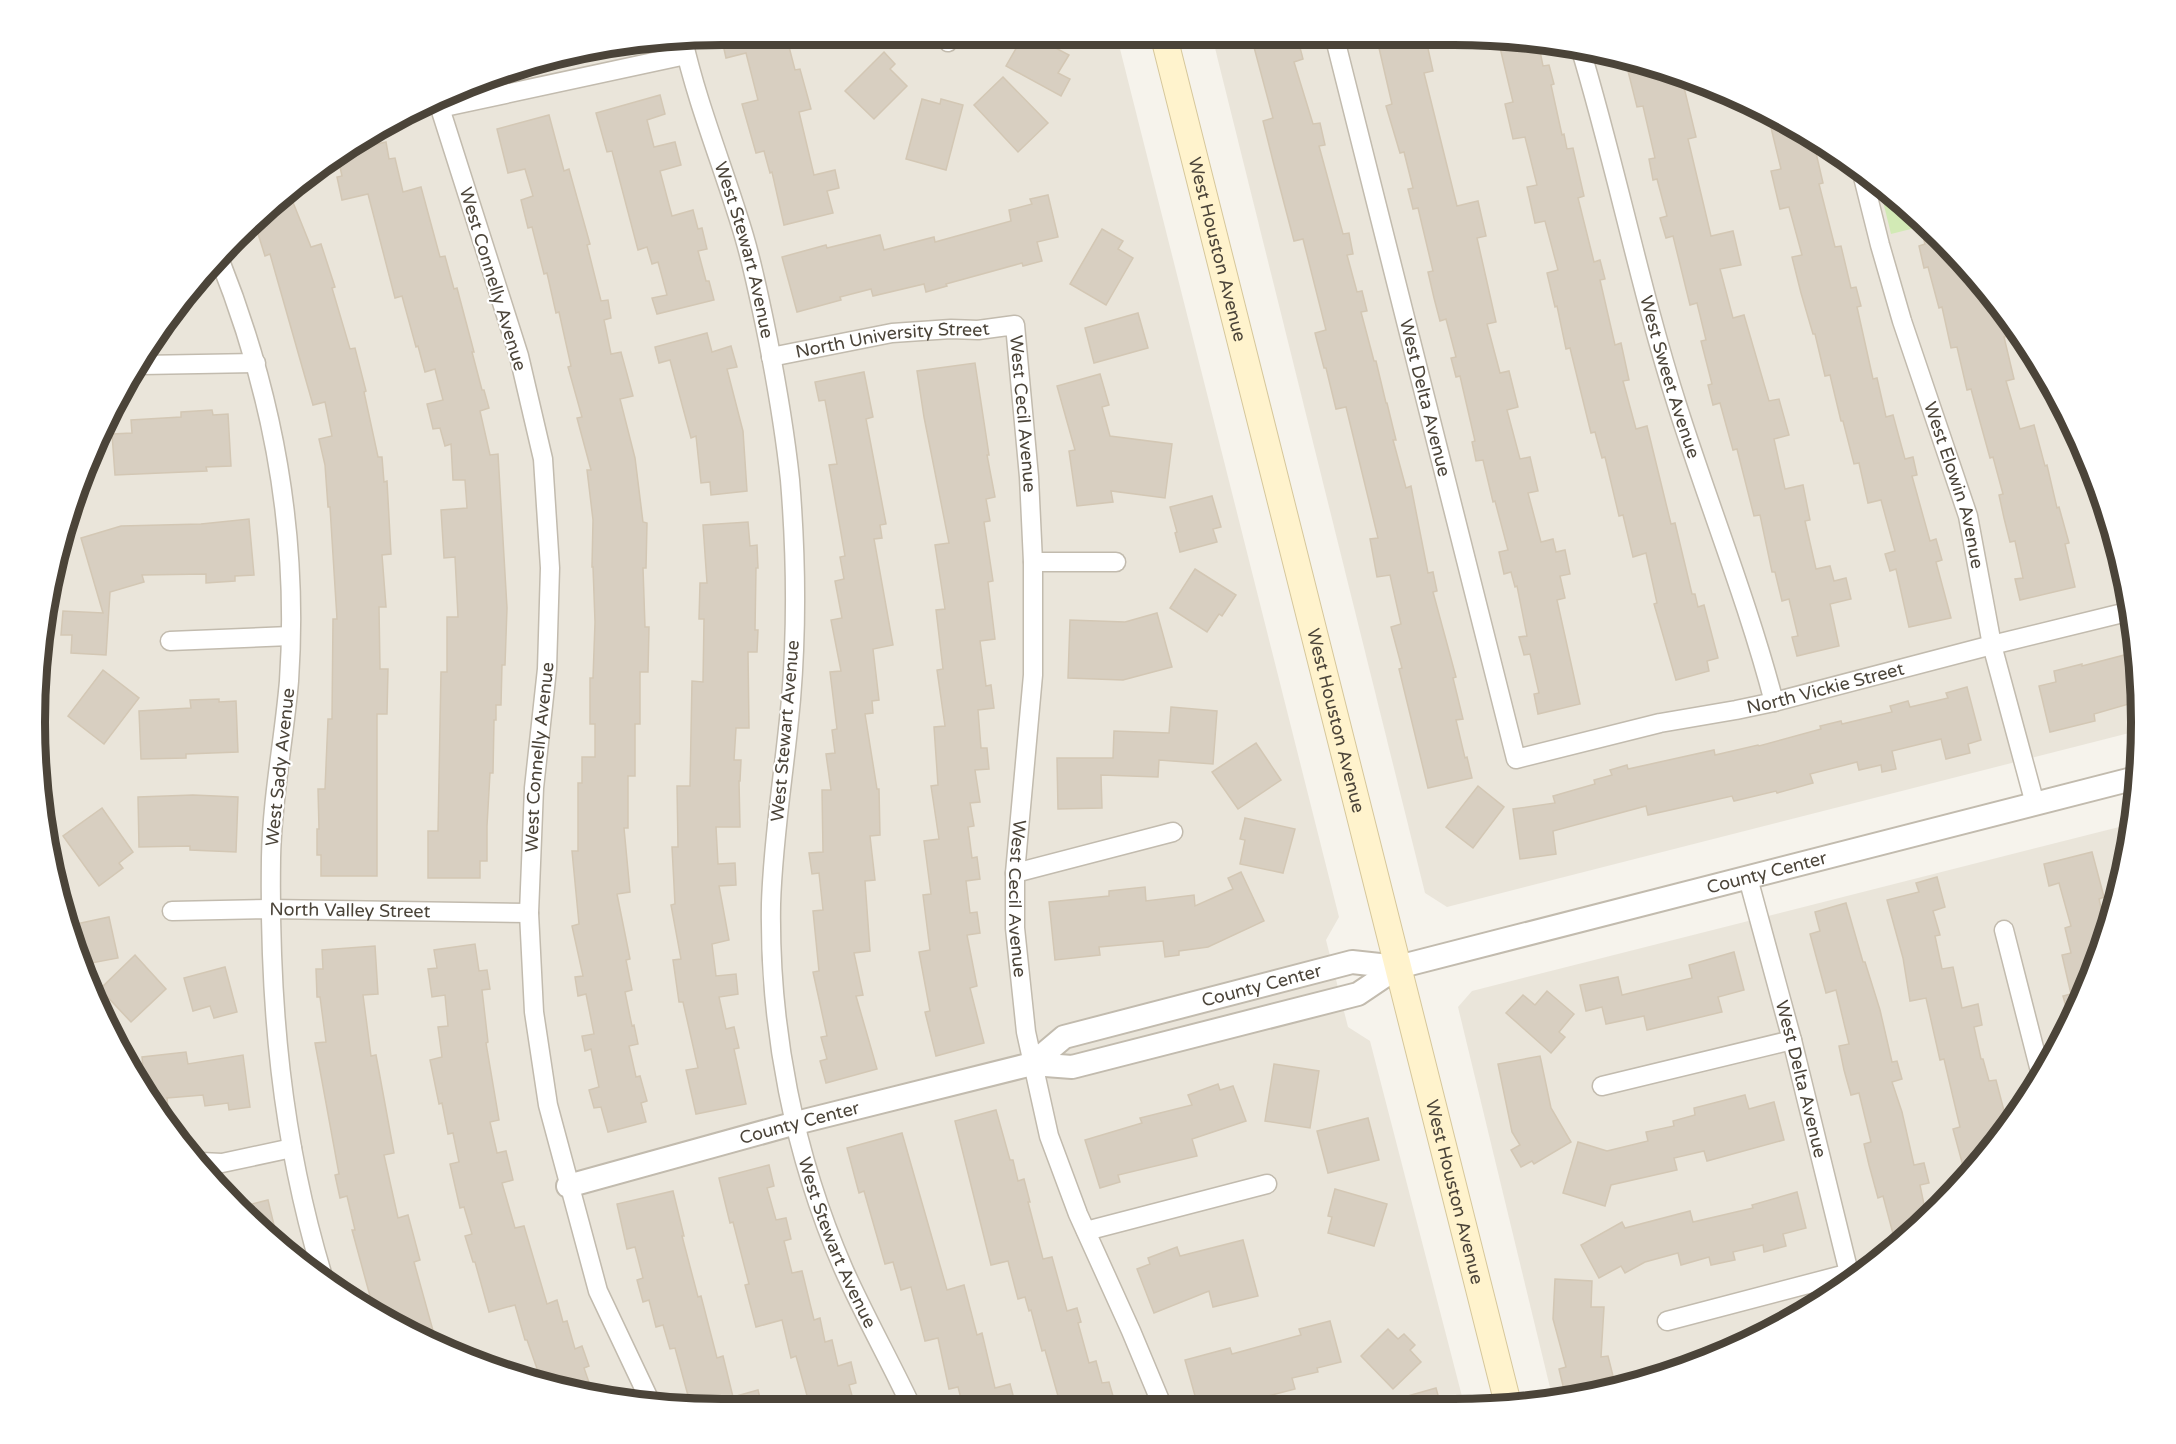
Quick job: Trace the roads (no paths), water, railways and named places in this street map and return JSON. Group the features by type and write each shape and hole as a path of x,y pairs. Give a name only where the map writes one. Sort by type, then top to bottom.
{"main road":[{"name":"West Houston Avenue","path":"1166,45 1506,1397"}],"street":[{"name":"West Delta Avenue","path":"1337,45 1516,759"},
{"name":"West Connelly Avenue","path":"647,1395 598,1291 548,1105 534,1012 529,913 534,788 547,669 550,568 543,459 519,356 440,108 684,48"},
{"name":"West Stewart Avenue","path":"684,48 745,239 771,357 790,480 795,632 771,904 773,976 780,1049 796,1124 825,1221 844,1269 908,1399"},
{"name":"West Sweet Avenue","path":"1583,57 1675,398 1741,587 1774,702"},
{"name":"West Elowin Avenue","path":"1865,184 1902,321 1968,516 1992,645 2035,804"},
{"name":"West Sady Avenue","path":"222,266 237,303 256,363 272,426 284,494 289,548 290,636 289,681 274,797 270,909 273,1012 280,1077 292,1148 304,1209 320,1266"},
{"name":"North University Street","path":"771,357 892,333 951,329 978,330 1015,325"},
{"name":"West Cecil Avenue","path":"1015,325 1029,477 1033,562 1032,675 1015,873 1015,928 1020,985 1032,1064 1049,1136 1086,1231 1159,1399"},
{"path":"147,365 256,363"},
{"path":"1033,562 1116,561"},
{"name":"North Vickie Street","path":"1516,759 1660,723 1774,702 2122,613"},
{"path":"170,641 290,636"},
{"name":"County Center","path":"568,1186 796,1124 1032,1064 1072,1067 1358,994 1398,967 2128,780"},
{"path":"1015,873 1173,832"},
{"name":"West Delta Avenue","path":"1748,878 1792,1040 1849,1271"},
{"name":"North Valley Street","path":"172,911 270,909 529,913"},
{"path":"2004,930 2038,1064"},
{"name":"County Center","path":"1032,1064 1064,1037 1352,962 1398,967"},
{"path":"1602,1086 1792,1040"},
{"path":"208,1162 222,1163 292,1148"},
{"path":"1086,1231 1267,1184"},
{"path":"1667,1321 1836,1281"}]}
